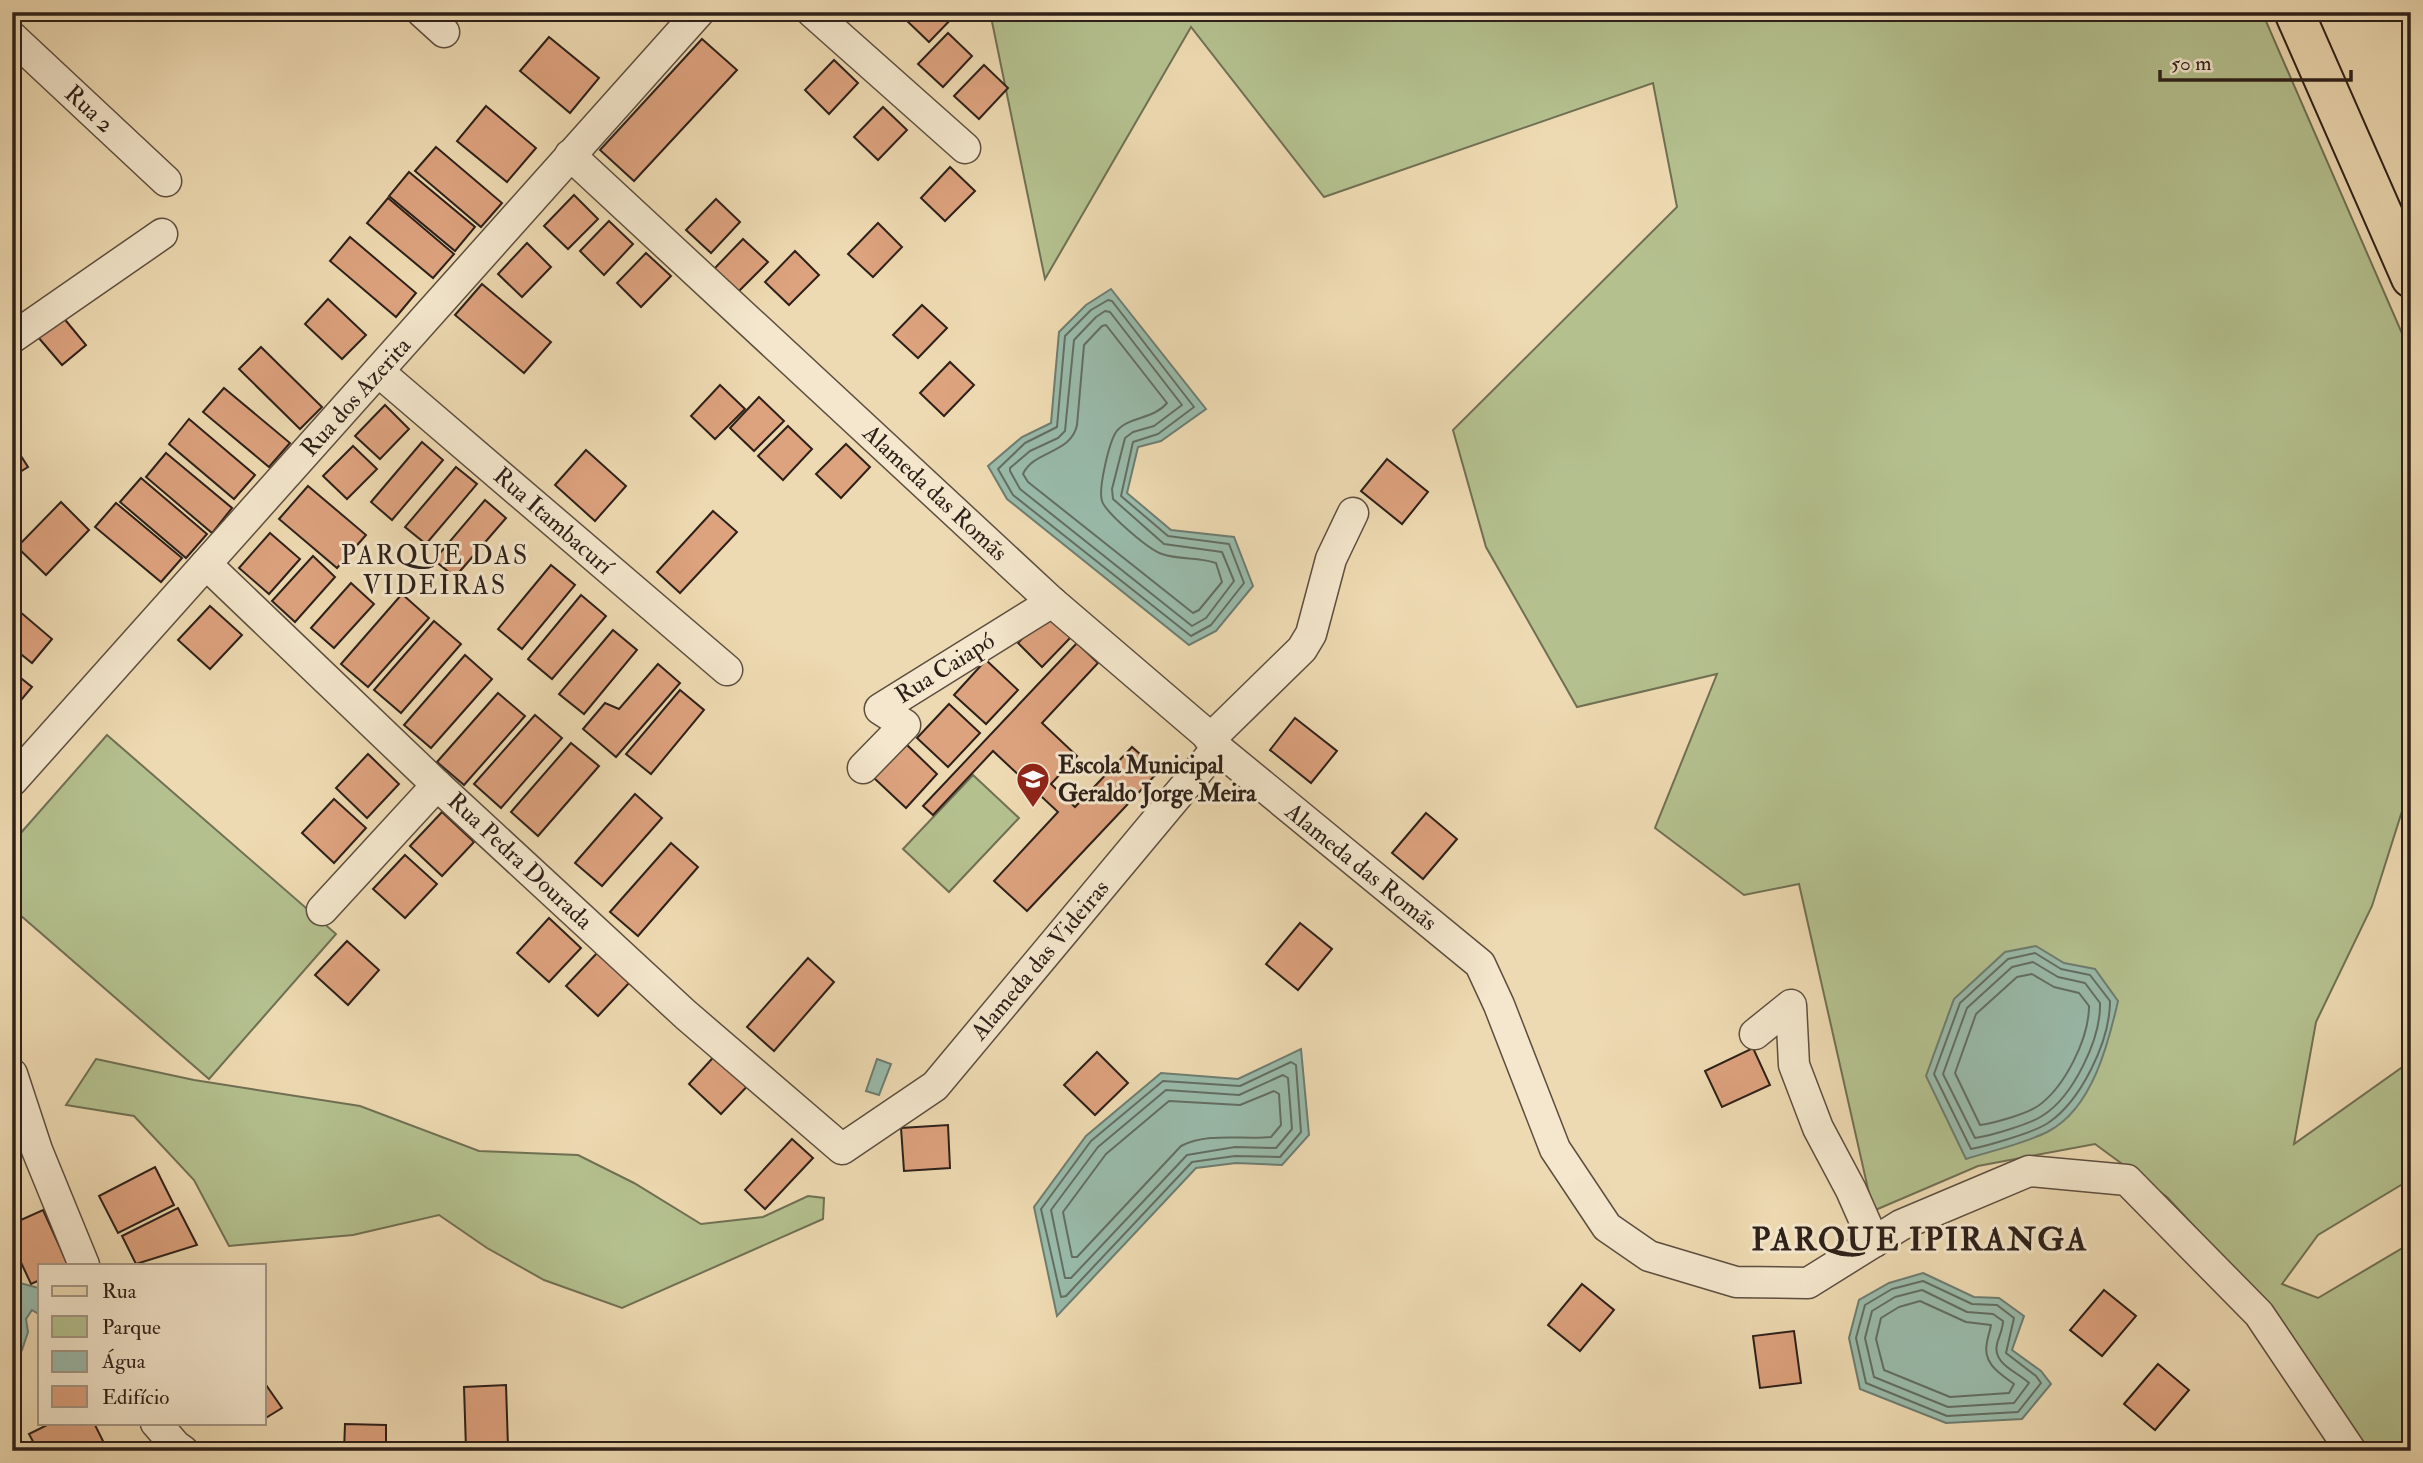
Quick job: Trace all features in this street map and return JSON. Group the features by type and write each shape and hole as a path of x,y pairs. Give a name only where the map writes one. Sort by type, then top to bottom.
{"main road":[{"path":"2294,12 2411,278"}],"street":[{"name":"Rua dos Azerita","path":"12,781 699,12"},
{"path":"812,12 965,148"},
{"name":"Rua 2","path":"12,37 166,181"},
{"name":"Alameda das Romãs","path":"570,155 1052,602 1213,743 1479,964 1499,1005 1555,1149 1607,1227 1649,1256 1736,1282 1808,1283 1901,1225 2029,1171 2127,1180 2259,1314 2351,1451"},
{"path":"12,338 162,234"},
{"name":"Rua Itambacurí","path":"379,372 727,670"},
{"name":"Alameda das Videiras","path":"842,1149 935,1086 1213,743 1302,649 1311,634 1331,559 1353,513"},
{"name":"Rua Pedra Dourada","path":"206,564 438,785 686,1015 842,1149"},
{"name":"Rua Caiapó","path":"863,768 905,725 880,709 1052,602"},
{"path":"322,910 438,785"},
{"path":"1755,1034 1790,1006 1794,1065 1818,1128 1851,1190 1874,1242"},
{"path":"12,1074 37,1150 84,1264"},
{"path":"157,1424 183,1451"}],"green space":[{"path":"990,12 2262,12 2411,354 2411,804 2404,805 2372,906 2316,1022 2294,1144 2411,1061 2411,1179 2318,1235 2282,1284 2318,1298 2411,1243 2411,1451 2363,1451 2267,1305 2167,1197 2095,1144 1978,1166 1873,1211 1799,884 1744,895 1655,828 1717,674 1577,707 1486,547 1453,430 1677,207 1653,83 1324,197 1191,27 1045,279"},
{"path":"107,735 336,934 209,1079 12,908 12,843"},
{"path":"973,775 1019,818 949,892 903,849"},
{"path":"96,1059 194,1080 360,1106 479,1151 578,1155 634,1183 701,1224 763,1217 808,1196 824,1198 823,1219 622,1308 544,1280 487,1248 439,1215 353,1235 229,1246 194,1180 134,1116 66,1105"}],"water":[{"path":"1111,289 1206,409 1161,441 1138,447 1127,493 1171,530 1234,537 1253,586 1216,631 1189,645 1007,499 988,466 1022,437 1051,423 1059,332 1086,305"},
{"path":"2036,946 2064,963 2095,969 2118,1001 2109,1037 2087,1091 2064,1121 2030,1139 1966,1159 1926,1076 1954,999 2005,952"},
{"path":"1301,1049 1309,1135 1282,1165 1236,1163 1196,1168 1057,1316 1034,1207 1086,1136 1161,1073 1238,1079"},
{"path":"877,1059 891,1064 879,1095 866,1091"},
{"path":"1923,1273 1974,1297 1999,1298 2024,1316 2012,1350 2041,1371 2051,1384 2022,1419 1946,1423 1860,1389 1849,1338 1859,1300 1889,1283"},
{"path":"20,1283 38,1288 38,1314 32,1310 26,1319 28,1332 22,1350 12,1345 12,1286"}],"building":[{"path":"911,12 958,12 929,42 905,19"},
{"path":"948,33 972,56 943,87 918,64"},
{"path":"549,37 599,78 570,113 520,71"},
{"path":"702,39 737,70 634,181 600,150"},
{"path":"834,60 858,83 829,114 805,90"},
{"path":"984,65 1008,88 979,119 954,96"},
{"path":"486,106 536,148 507,182 457,141"},
{"path":"883,107 907,130 878,160 854,137"},
{"path":"436,147 502,203 481,227 415,171"},
{"path":"950,167 975,191 945,221 921,198"},
{"path":"409,172 475,227 455,251 389,196"},
{"path":"574,195 598,219 568,249 544,226"},
{"path":"388,198 454,254 433,278 367,223"},
{"path":"716,199 740,222 711,253 686,230"},
{"path":"609,221 633,244 604,275 580,251"},
{"path":"878,223 902,247 873,277 848,254"},
{"path":"350,237 416,293 396,317 330,261"},
{"path":"743,239 768,262 738,292 714,269"},
{"path":"527,243 551,267 522,297 498,274"},
{"path":"795,251 819,275 789,305 765,282"},
{"path":"646,253 671,276 641,307 617,283"},
{"path":"482,284 551,342 524,373 455,315"},
{"path":"328,299 366,335 342,359 305,324"},
{"path":"922,305 947,328 918,358 893,335"},
{"path":"62,316 86,345 62,365 38,337"},
{"path":"261,347 322,407 300,429 239,369"},
{"path":"950,362 974,385 944,416 920,393"},
{"path":"720,385 745,409 715,439 691,416"},
{"path":"224,388 290,443 269,467 203,412"},
{"path":"759,397 784,421 754,451 730,428"},
{"path":"385,405 409,429 380,459 355,436"},
{"path":"189,419 255,475 234,499 169,444"},
{"path":"788,426 812,449 783,480 758,456"},
{"path":"12,442 28,467 12,477"},
{"path":"422,442 443,460 392,520 371,502"},
{"path":"846,444 870,467 841,498 816,474"},
{"path":"353,446 377,469 347,499 323,476"},
{"path":"586,450 626,486 595,521 555,485"},
{"path":"166,453 232,508 212,533 146,477"},
{"path":"1387,459 1428,492 1402,524 1361,491"},
{"path":"456,467 477,484 426,544 405,527"},
{"path":"141,478 207,534 186,558 120,502"},
{"path":"308,486 366,535 337,568 279,519"},
{"path":"485,500 506,518 455,577 434,560"},
{"path":"61,502 89,530 46,575 17,547"},
{"path":"116,503 182,558 161,582 95,527"},
{"path":"713,511 737,532 680,593 657,572"},
{"path":"270,533 300,559 269,594 239,568"},
{"path":"313,556 335,577 295,622 272,601"},
{"path":"551,565 575,585 522,649 498,629"},
{"path":"351,583 374,604 334,648 311,628"},
{"path":"402,594 429,618 368,687 341,664"},
{"path":"581,595 606,616 552,679 528,659"},
{"path":"12,605 52,639 32,663 12,647"},
{"path":"210,606 242,635 210,669 178,640"},
{"path":"1047,612 1072,636 1042,667 1018,643"},
{"path":"434,621 461,644 401,713 374,690"},
{"path":"613,630 637,650 584,714 559,694"},
{"path":"1077,643 1098,663 1042,723 1077,756 1051,784 1075,807 1132,747 1159,771 1027,911 994,881 1058,812 993,751 933,815 923,806"},
{"path":"465,655 492,679 431,748 404,725"},
{"path":"986,660 1018,690 986,724 954,695"},
{"path":"658,664 680,683 616,757 583,729 605,703 619,709"},
{"path":"12,671 32,687 12,711"},
{"path":"680,690 704,710 651,774 626,754"},
{"path":"498,693 525,716 464,785 437,762"},
{"path":"949,704 980,733 948,767 917,738"},
{"path":"535,715 562,738 501,808 474,784"},
{"path":"1295,718 1337,751 1311,783 1270,750"},
{"path":"571,743 599,766 538,836 511,812"},
{"path":"906,744 937,774 906,808 874,778"},
{"path":"368,754 399,784 367,818 336,788"},
{"path":"635,794 662,818 602,886 575,863"},
{"path":"334,799 366,828 334,863 302,833"},
{"path":"442,812 474,842 442,876 410,846"},
{"path":"1426,813 1457,839 1423,879 1392,853"},
{"path":"671,843 698,867 638,936 610,912"},
{"path":"405,855 437,884 405,918 373,889"},
{"path":"549,918 581,948 549,982 517,953"},
{"path":"1300,923 1332,949 1298,990 1266,964"},
{"path":"347,941 379,970 348,1005 315,975"},
{"path":"598,952 630,982 598,1016 566,986"},
{"path":"808,958 834,982 774,1051 747,1027"},
{"path":"1753,1048 1770,1085 1722,1107 1705,1071"},
{"path":"720,1050 753,1080 721,1114 689,1084"},
{"path":"1097,1052 1128,1083 1095,1115 1064,1085"},
{"path":"948,1125 950,1168 904,1171 901,1128"},
{"path":"792,1139 813,1158 765,1209 745,1190"},
{"path":"155,1167 174,1205 118,1233 99,1196"},
{"path":"178,1208 197,1245 136,1264 122,1236"},
{"path":"43,1210 68,1264 38,1264 38,1281 31,1284 12,1243 12,1224"},
{"path":"1582,1284 1614,1310 1580,1351 1548,1325"},
{"path":"2104,1290 2136,1316 2102,1356 2070,1330"},
{"path":"1794,1331 1801,1383 1760,1388 1753,1336"},
{"path":"2158,1364 2189,1390 2155,1430 2124,1404"},
{"path":"266,1385 282,1408 266,1418"},
{"path":"506,1385 508,1447 466,1449 464,1387"},
{"path":"49,1424 94,1424 104,1443 88,1451 38,1451 29,1434"},
{"path":"345,1424 386,1425 386,1451 344,1451"}],"place":[{"name":"Escola Municipal Geraldo Jorge Meira","path":"1033,809"}],"district":[{"name":"PARQUE DAS VIDEIRAS","path":"435,571"},
{"name":"PARQUE IPIRANGA","path":"1920,1240"}]}
